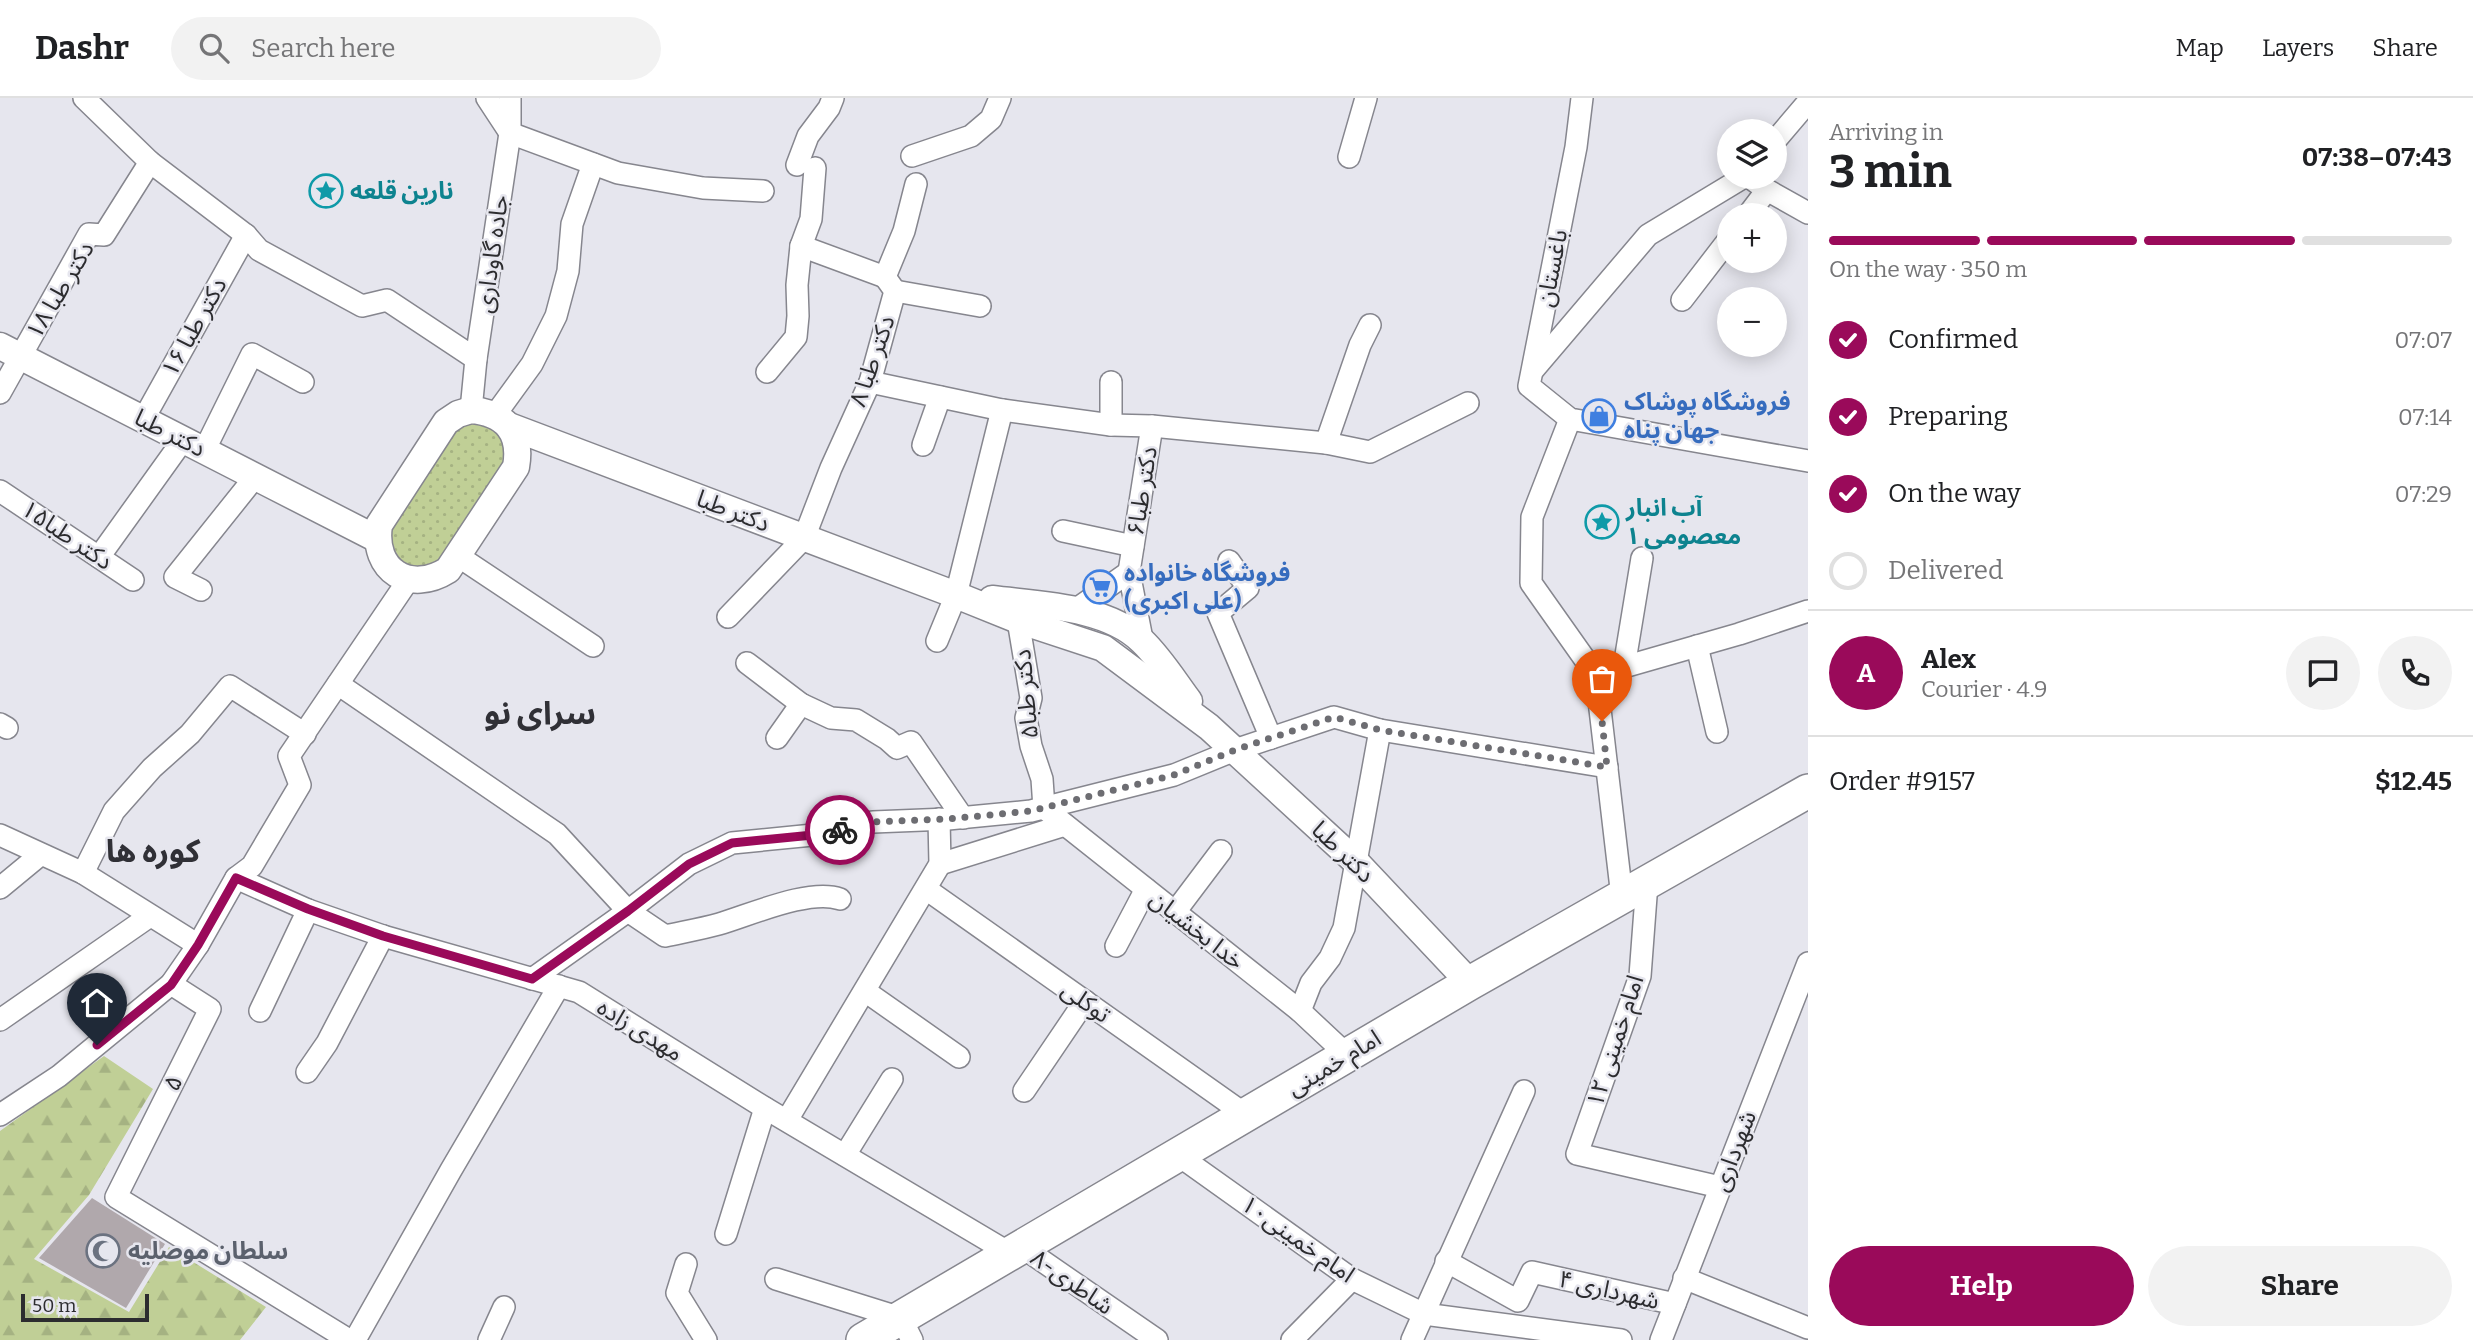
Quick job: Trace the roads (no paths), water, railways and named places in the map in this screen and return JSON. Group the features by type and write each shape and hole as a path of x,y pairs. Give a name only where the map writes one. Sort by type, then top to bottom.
{"main road":[{"name":"امام خمینی","path":"863,1340 907,1329 1017,1251 1470,983 1808,791"}],"street":[{"path":"84,98 150,162 246,235 259,250 362,306 387,300 476,359"},
{"path":"487,98 510,133 618,173 703,188 763,191"},
{"name":"جاده گاوداری","path":"492,417 476,359 510,133 510,98"},
{"path":"767,372 796,337 796,285 801,246 811,219 806,166 808,136 829,108 833,98"},
{"path":"912,156 971,136 991,119 1000,98"},
{"path":"1349,157 1366,98"},
{"name":"باغستان","path":"1532,371 1576,146 1582,98"},
{"path":"1787,127 1808,102"},
{"name":"دکتر طبا ۱۸","path":"10,352 89,234 104,235 150,162"},
{"path":"492,417 532,364 556,316 568,271 572,224 593,164"},
{"name":"دکتر طبا ۸","path":"804,538 870,382 890,284 916,184"},
{"path":"1727,189 1648,235 1532,371 1529,386 1570,419 1808,461"},
{"path":"1757,203 1767,190 1808,213"},
{"name":"دکتر طبا ۱۶","path":"143,420 246,235"},
{"path":"801,246 890,284 980,306"},
{"path":"1682,300 1717,255"},
{"path":"1326,443 1360,345 1370,325"},
{"path":"0,393 10,352"},
{"name":"دکتر طبا","path":"10,352 377,539"},
{"path":"99,557 194,445 252,354 303,382"},
{"path":"870,382 1002,410 1111,425 1152,426 1326,443 1370,452 1468,403"},
{"path":"1111,382 1111,425"},
{"path":"923,446 940,397"},
{"path":"937,641 956,594 1002,410"},
{"path":"458,414 492,417 516,439 516,467 449,570 436,578 423,580 409,579 397,574 386,565 380,553 377,539 379,525 446,422 458,414"},
{"name":"دکتر طبا","path":"492,417 1018,620 1102,649 1209,727 1235,750 1355,860 1470,983"},
{"path":"1570,419 1532,517 1531,583 1596,675 1808,611"},
{"name":"دکتر طبا۶","path":"1142,639 1129,572 1152,426"},
{"path":"201,590 175,577 255,477"},
{"name":"دکتر طبا۱۵","path":"0,491 133,580"},
{"path":"1063,531 1133,546"},
{"path":"728,617 804,538"},
{"path":"458,556 593,646"},
{"path":"1624,667 1642,558"},
{"path":"1229,561 1248,588 1219,613 1271,738"},
{"path":"1075,610 1129,572"},
{"path":"0,1115 59,1076 171,985 198,945 236,878 252,866 300,785 289,756 409,579"},
{"name":"دکتر طبا","path":"956,594 1075,610 1112,621 1142,639 1209,727"},
{"name":"دکتر طبا۵","path":"1018,620 1031,698 1026,718 1031,746 1042,779 1044,808"},
{"path":"1102,649 1112,621"},
{"path":"1697,646 1717,732"},
{"path":"747,663 802,704 831,718 856,720 897,748 911,742 963,818"},
{"name":"امام خمینی ۱۲","path":"1596,675 1607,767 1634,890 1640,976 1577,1154 1720,1187"},
{"path":"338,684 557,834 628,911 665,936 716,925 774,906 811,898 829,895 840,899"},
{"path":"83,873 114,811 152,768 190,734 230,686 305,734"},
{"path":"777,738 802,704"},
{"path":"532,979 689,864 732,843 823,834 873,822 963,818 1044,808 1174,775 1235,750 1334,717 1380,730 1607,767"},
{"path":"1300,1011 1311,983 1330,958 1344,928 1380,730"},
{"name":"خدا بخشیان","path":"1044,808 1300,1011 1348,1055"},
{"path":"787,1121 940,864 939,819"},
{"path":"940,864 1065,825"},
{"path":"0,835 83,873 198,945"},
{"path":"1175,912 1221,851"},
{"path":"0,888 40,855"},
{"name":"مهدی زاده","path":"236,878 308,909 383,936 579,992 765,1108 1017,1251"},
{"name":"توکلی","path":"926,889 1246,1115"},
{"path":"1115,946 1146,889"},
{"path":"260,1011 308,909"},
{"path":"0,1020 150,916"},
{"path":"307,1072 327,1043 383,936"},
{"name":"شهرداری","path":"1661,1340 1808,963"},
{"name":"۵","path":"171,985 210,1009 116,1197 325,1334"},
{"path":"355,1340 558,986"},
{"path":"864,991 959,1057"},
{"path":"1024,1091 1085,1001"},
{"path":"845,1155 892,1079"},
{"path":"1412,1340 1524,1091"},
{"path":"726,1234 765,1108"},
{"name":"امام خمینی۱۰","path":"1178,1156 1352,1279 1424,1314 1621,1340"},
{"name":"۸-شاطری","path":"1017,1251 1157,1340"},
{"name":"شهرداری ۴","path":"1446,1261 1518,1301 1532,1272 1675,1304"},
{"path":"687,1264 677,1293 706,1340"},
{"path":"1684,1278 1808,1328"},
{"path":"776,1279 907,1329"},
{"path":"1292,1340 1352,1279"},
{"path":"489,1340 504,1307"},
{"path":"325,1334 349,1340"}],"place":[{"name":"نارین قلعه","path":"326,191"},
{"name":"فروشگاه پوشاک جهان پناه","path":"1599,416"},
{"name":"آب انبار معصومی ۱","path":"1602,522"},
{"name":"فروشگاه خانواده (علی اکبری)","path":"1100,587"},
{"name":"سلطان موصلیه","path":"103,1251"}],"district":[{"name":"سرای نو","path":"540,713"},
{"name":"کوره ها","path":"153,851"}]}
